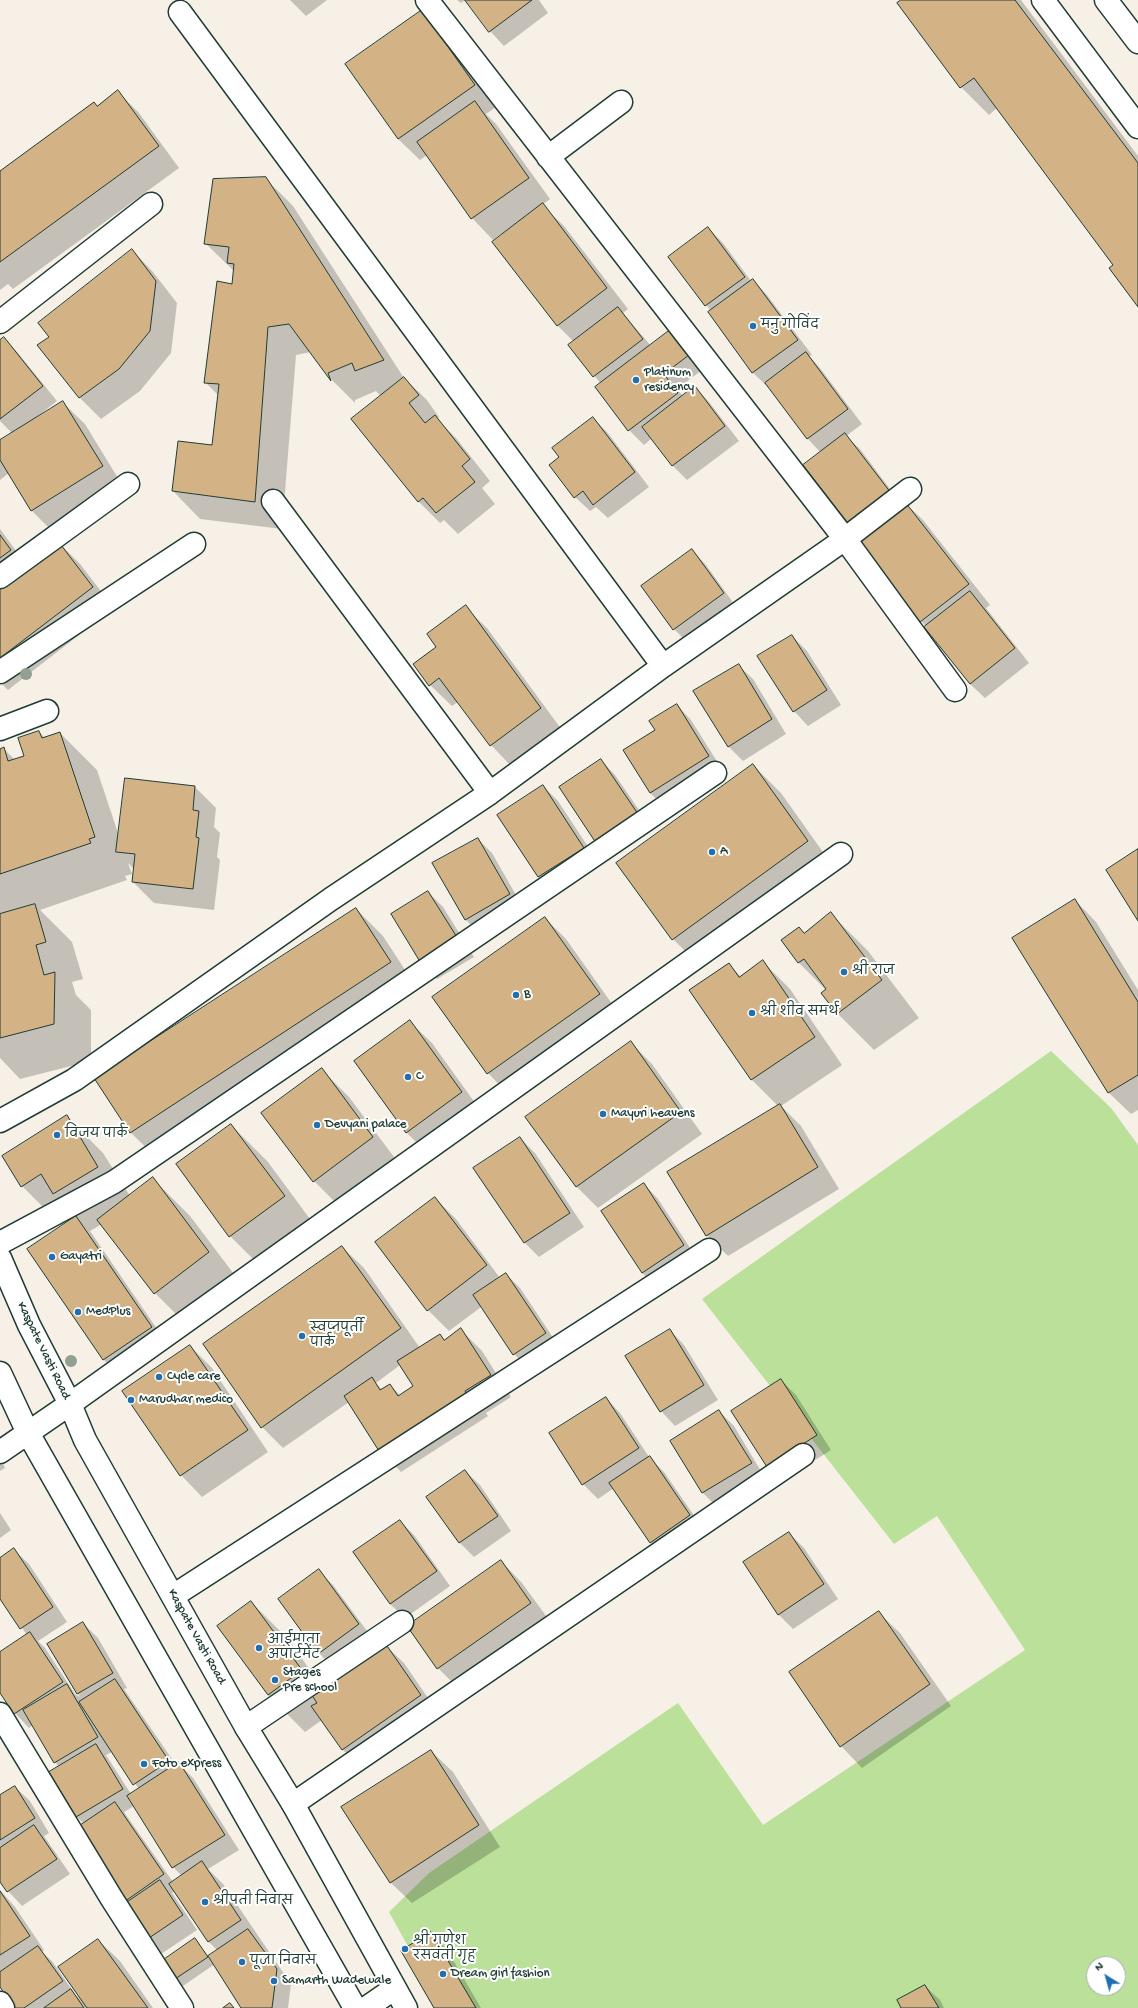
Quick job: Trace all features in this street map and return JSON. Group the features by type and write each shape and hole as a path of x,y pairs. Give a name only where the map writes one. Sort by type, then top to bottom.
{"street":[{"path":"427,0 845,539 955,690"},
{"path":"1043,0 1138,127"},
{"path":"1106,0 1138,42"},
{"path":"180,12 663,666"},
{"path":"548,157 621,102"},
{"path":"0,322 151,204"},
{"path":"0,577 128,484"},
{"path":"0,1122 74,1080 331,899 490,793 663,666 845,539 910,489"},
{"path":"273,501 490,793"},
{"path":"0,672 194,544"},
{"path":"0,729 47,711"},
{"path":"0,1243 114,1182 715,773"},
{"path":"0,1452 70,1404 841,854"},
{"path":"173,1596 709,1250"},
{"name":"Kaspate Vasti Road","path":"0,1258 29,1325 70,1404 85,1440 246,1727 293,1804 406,2008"},
{"path":"0,1373 28,1433 355,2008"},
{"path":"293,1804 802,1455"},
{"path":"246,1727 402,1622"},
{"path":"0,1714 112,1899 182,2008"},
{"path":"366,2008 395,1988"},
{"path":"0,2003 3,2008"}],"green space":[{"path":"1051,1051 1111,1108 1138,1145 1138,2008 442,2008 389,1912 429,1873 678,1703 763,1825 1025,1650 937,1516 894,1544 702,1299"}],"building":[{"path":"465,0 532,0 489,32"},
{"path":"901,0 1015,0 1138,163 1138,307 1109,268 1113,265 974,78 960,88 897,3"},
{"path":"422,10 475,85 398,139 345,64"},
{"path":"118,90 159,146 0,262 0,171 94,102 97,106"},
{"path":"475,101 529,178 471,219 417,142"},
{"path":"266,177 384,360 355,371 352,363 328,373 331,381 289,324 268,327 255,502 172,491 178,441 212,445 219,384 204,383 217,281 232,284 234,264 227,263 229,247 204,244 213,179"},
{"path":"543,203 607,288 557,326 492,242"},
{"path":"708,227 745,277 705,306 668,257"},
{"path":"132,249 156,281 150,331 119,369 79,398 37,345 49,337 38,323"},
{"name":"मनु गोविंद","path":"753,279 798,340 752,373 708,312"},
{"path":"618,307 643,339 593,377 568,345"},
{"name":"Platinum residency","path":"670,330 689,355 664,374 678,393 628,431 595,387"},
{"path":"4,337 43,386 0,419 0,340"},
{"path":"806,352 848,409 807,439 765,383"},
{"path":"404,377 419,395 409,403 425,423 435,415 470,459 462,466 475,482 436,513 423,498 418,502 351,419"},
{"path":"695,386 725,426 672,466 642,427"},
{"path":"63,401 103,466 31,511 0,460 0,440"},
{"path":"593,417 635,472 593,505 583,491 574,498 549,465 559,457 552,448"},
{"path":"845,433 891,493 850,526 803,465"},
{"path":"902,498 969,584 920,622 853,535"},
{"path":"0,535 11,550 0,558"},
{"path":"58,541 93,587 0,658 0,586"},
{"path":"692,549 724,593 673,630 641,586"},
{"path":"970,591 1015,648 970,684 924,627"},
{"path":"466,605 541,708 490,746 439,678 429,686 413,664 436,647 427,634"},
{"path":"792,635 827,690 793,712 757,656"},
{"path":"739,664 772,719 728,747 693,691"},
{"path":"677,704 709,756 650,793 623,750 655,730 649,721"},
{"path":"39,731 42,738 60,732 95,837 89,839 91,843 0,874 0,749 4,747 8,761 24,756 18,738"},
{"path":"601,759 638,814 596,843 559,787"},
{"name":"A","path":"753,764 808,841 672,940 616,863"},
{"path":"125,778 195,786 193,810 199,811 196,837 199,838 193,889 132,882 135,854 116,852"},
{"path":"543,785 584,848 538,877 497,815"},
{"path":"478,838 510,894 465,920 432,863"},
{"path":"1138,849 1138,921 1106,870"},
{"path":"428,891 460,942 422,965 391,914"},
{"path":"1075,899 1138,1002 1138,1075 1108,1093 1012,938"},
{"path":"35,904 46,942 36,945 44,975 55,972 54,1024 0,1038 0,914"},
{"path":"356,908 391,962 130,1133 94,1078"},
{"name":"श्री राज","path":"831,912 882,980 837,1014 821,993 826,989 804,959 798,963 781,940 799,927 804,933"},
{"name":"B","path":"545,917 600,994 487,1074 432,997"},
{"name":"श्री शीव समर्थ","path":"763,960 815,1037 751,1080 689,990 729,963 739,977"},
{"name":"C","path":"410,1020 462,1092 406,1133 354,1061"},
{"name":"Mayuri heavens","path":"631,1041 681,1112 576,1187 525,1117"},
{"name":"Devyani palace","path":"322,1068 373,1137 313,1182 261,1113"},
{"path":"780,1104 818,1167 706,1236 667,1172"},
{"name":"विजय पार्क","path":"67,1115 98,1167 53,1194 41,1174 21,1187 2,1156"},
{"path":"231,1124 285,1196 229,1237 176,1164"},
{"path":"520,1137 570,1213 524,1243 473,1168"},
{"path":"153,1177 209,1252 154,1294 97,1220"},
{"path":"644,1183 684,1245 642,1273 601,1211"},
{"path":"435,1197 487,1265 427,1311 375,1242"},
{"path":"76,1216 152,1327 103,1360 27,1249"},
{"name":"स्वप्नपूर्ती पार्क","path":"342,1246 401,1328 261,1428 203,1344"},
{"path":"506,1273 546,1333 513,1355 473,1295"},
{"path":"461,1328 491,1375 465,1391 467,1395 379,1451 344,1396 372,1377 380,1390 390,1384 398,1396 413,1386 397,1361 440,1334 444,1340"},
{"path":"670,1329 704,1385 660,1412 625,1356"},
{"path":"190,1345 248,1430 180,1476 122,1391"},
{"path":"781,1379 817,1435 767,1467 731,1411"},
{"path":"606,1397 639,1448 582,1485 549,1433"},
{"path":"719,1410 752,1463 702,1493 670,1441"},
{"path":"650,1456 690,1515 650,1543 609,1483"},
{"path":"465,1470 498,1516 459,1543 426,1497"},
{"path":"400,1520 437,1571 390,1604 353,1552"},
{"path":"789,1532 824,1584 778,1615 743,1562"},
{"path":"14,1548 53,1607 20,1629 0,1599 0,1558"},
{"path":"501,1560 531,1603 437,1669 407,1626"},
{"path":"319,1569 359,1624 318,1654 278,1599"},
{"name":"आईमाता अपार्टमेंट","path":"251,1601 302,1670 268,1695 217,1626"},
{"path":"879,1611 930,1684 840,1747 789,1672"},
{"path":"83,1622 113,1673 77,1694 47,1644"},
{"path":"30,1632 63,1682 14,1714 0,1693 0,1652"},
{"path":"383,1640 421,1695 342,1750 311,1706 317,1703 309,1691"},
{"path":"115,1679 169,1761 133,1785 79,1702"},
{"path":"67,1684 98,1737 54,1763 23,1710"},
{"path":"96,1744 123,1789 76,1817 49,1772"},
{"path":"431,1750 479,1825 390,1883 341,1807"},
{"path":"179,1762 225,1835 172,1868 127,1796"},
{"path":"15,1786 35,1818 0,1840 0,1795"},
{"path":"115,1802 164,1874 124,1902 75,1829"},
{"path":"34,1825 57,1859 7,1892 0,1882 0,1848"},
{"name":"श्रीपती निवास","path":"202,1861 241,1920 208,1942 169,1884"},
{"path":"160,1880 183,1915 146,1940 123,1905"},
{"path":"0,1891 30,1936 0,1955"},
{"name":"पूजा निवास","path":"248,1929 277,1969 272,2008 241,2008 208,1956"},
{"path":"431,1932 476,2008 434,2008 401,1951"},
{"path":"195,1938 208,1957 172,1981 159,1963"},
{"path":"98,1939 148,2008 87,2008 58,1967"},
{"path":"38,1946 63,1981 24,2008 14,2008 0,1987 0,1972"},
{"path":"925,1985 939,2008 901,2008 897,2000"},
{"path":"71,1989 84,2008 44,2008"},
{"path":"230,2003 234,2008 223,2008"}],"place":[{"name":"मनु गोविंद","path":"753,326"},
{"name":"Platinum residency","path":"636,380"},
{"name":"A","path":"712,852"},
{"name":"श्री राज","path":"844,972"},
{"name":"B","path":"516,995"},
{"name":"श्री शीव समर्थ","path":"752,1013"},
{"name":"C","path":"408,1077"},
{"name":"Mayuri heavens","path":"603,1114"},
{"name":"Devyani palace","path":"317,1125"},
{"name":"विजय पार्क","path":"57,1135"},
{"name":"Gayatri","path":"52,1257"},
{"name":"MedPlus","path":"78,1312"},
{"name":"स्वप्नपूर्ती पार्क","path":"302,1336"},
{"name":"Cycle care","path":"159,1377"},
{"name":"Marudhar medico","path":"131,1400"},
{"name":"आईमाता अपार्टमेंट","path":"259,1648"},
{"name":"Stages Pre school","path":"275,1680"},
{"name":"Foto express","path":"144,1764"},
{"name":"श्रीपती निवास","path":"205,1902"},
{"name":"श्री गणेश रसवंती गृह","path":"405,1949"},
{"name":"पूजा निवास","path":"242,1962"},
{"name":"Dream girl fashion","path":"443,1974"},
{"name":"Samarth Wadewale","path":"274,1981"}]}
